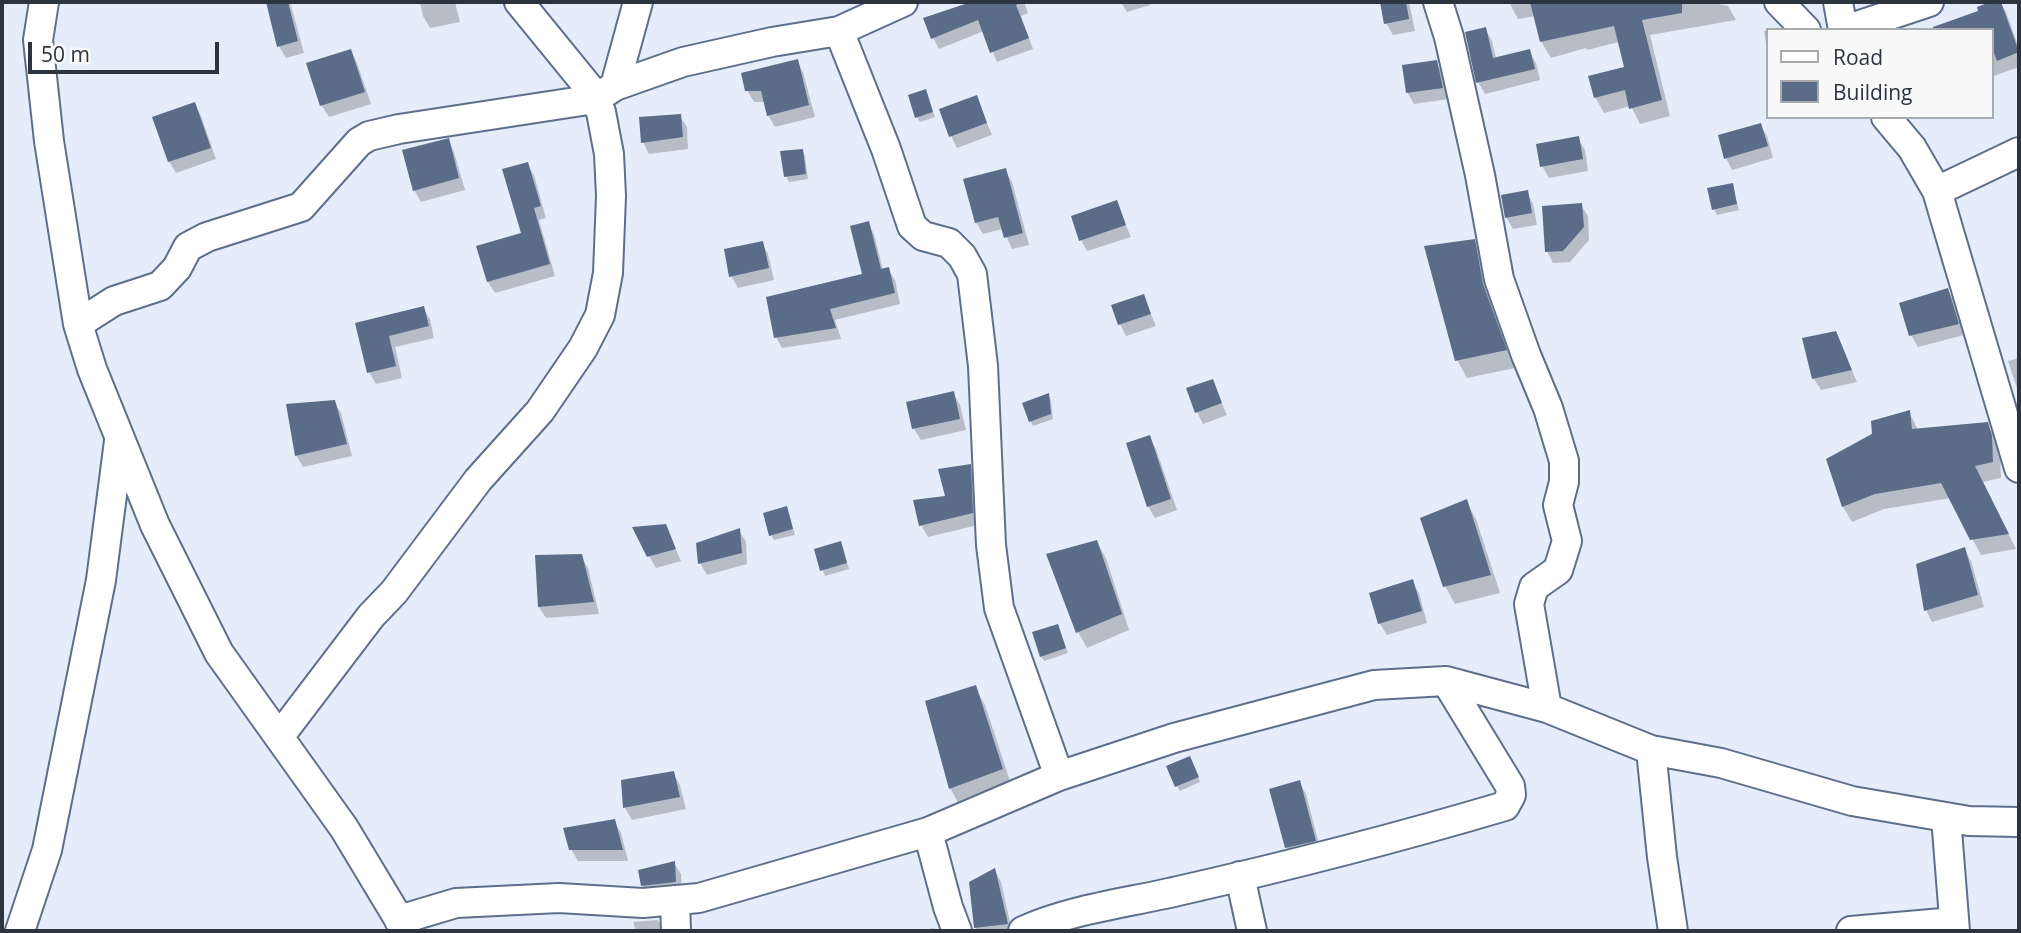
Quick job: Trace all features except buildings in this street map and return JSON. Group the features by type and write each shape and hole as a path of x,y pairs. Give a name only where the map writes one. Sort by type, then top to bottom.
{"street":[{"path":"44,2 38,40 49,141 78,324 92,369 155,525 219,653 344,828 403,925 456,903 559,898 643,904 699,898 928,832 1059,776 1174,738 1374,685 1446,681 1547,708 1651,750 1721,763 1852,802 1969,821 2019,822"},
{"path":"519,2 590,89 605,93"},
{"path":"279,737 371,616 394,592 478,480 540,411 583,348 600,315 608,273 611,196 609,154 601,112 605,93 638,2"},
{"path":"78,324 114,301 160,286 177,268 188,247 207,237 301,207 348,153 369,136 605,93 683,62 772,42 839,31 903,2"},
{"path":"1438,2 1480,176 1499,279 1548,408 1564,461 1564,482 1558,505 1567,541 1558,570 1534,587 1529,604 1547,708"},
{"path":"1779,2 1804,28"},
{"path":"1838,2 1844,28"},
{"path":"1850,28 1929,2"},
{"path":"839,31 886,149 912,226 923,236 949,243 962,256 972,274 983,366 991,545 999,608 1059,776"},
{"path":"1888,119 1912,148 1937,191 2018,458"},
{"path":"1937,191 2019,152"},
{"path":"20,931 47,850 101,580 119,437"},
{"path":"1023,931 1049,919 1240,876 1397,837 1505,806 1511,795 1510,786 1446,681"},
{"path":"1651,750 1673,931"},
{"path":"1851,931 1955,926 1946,817"},
{"path":"928,832 957,931"},
{"path":"1240,876 1252,931"},
{"path":"675,900 676,931"}]}
